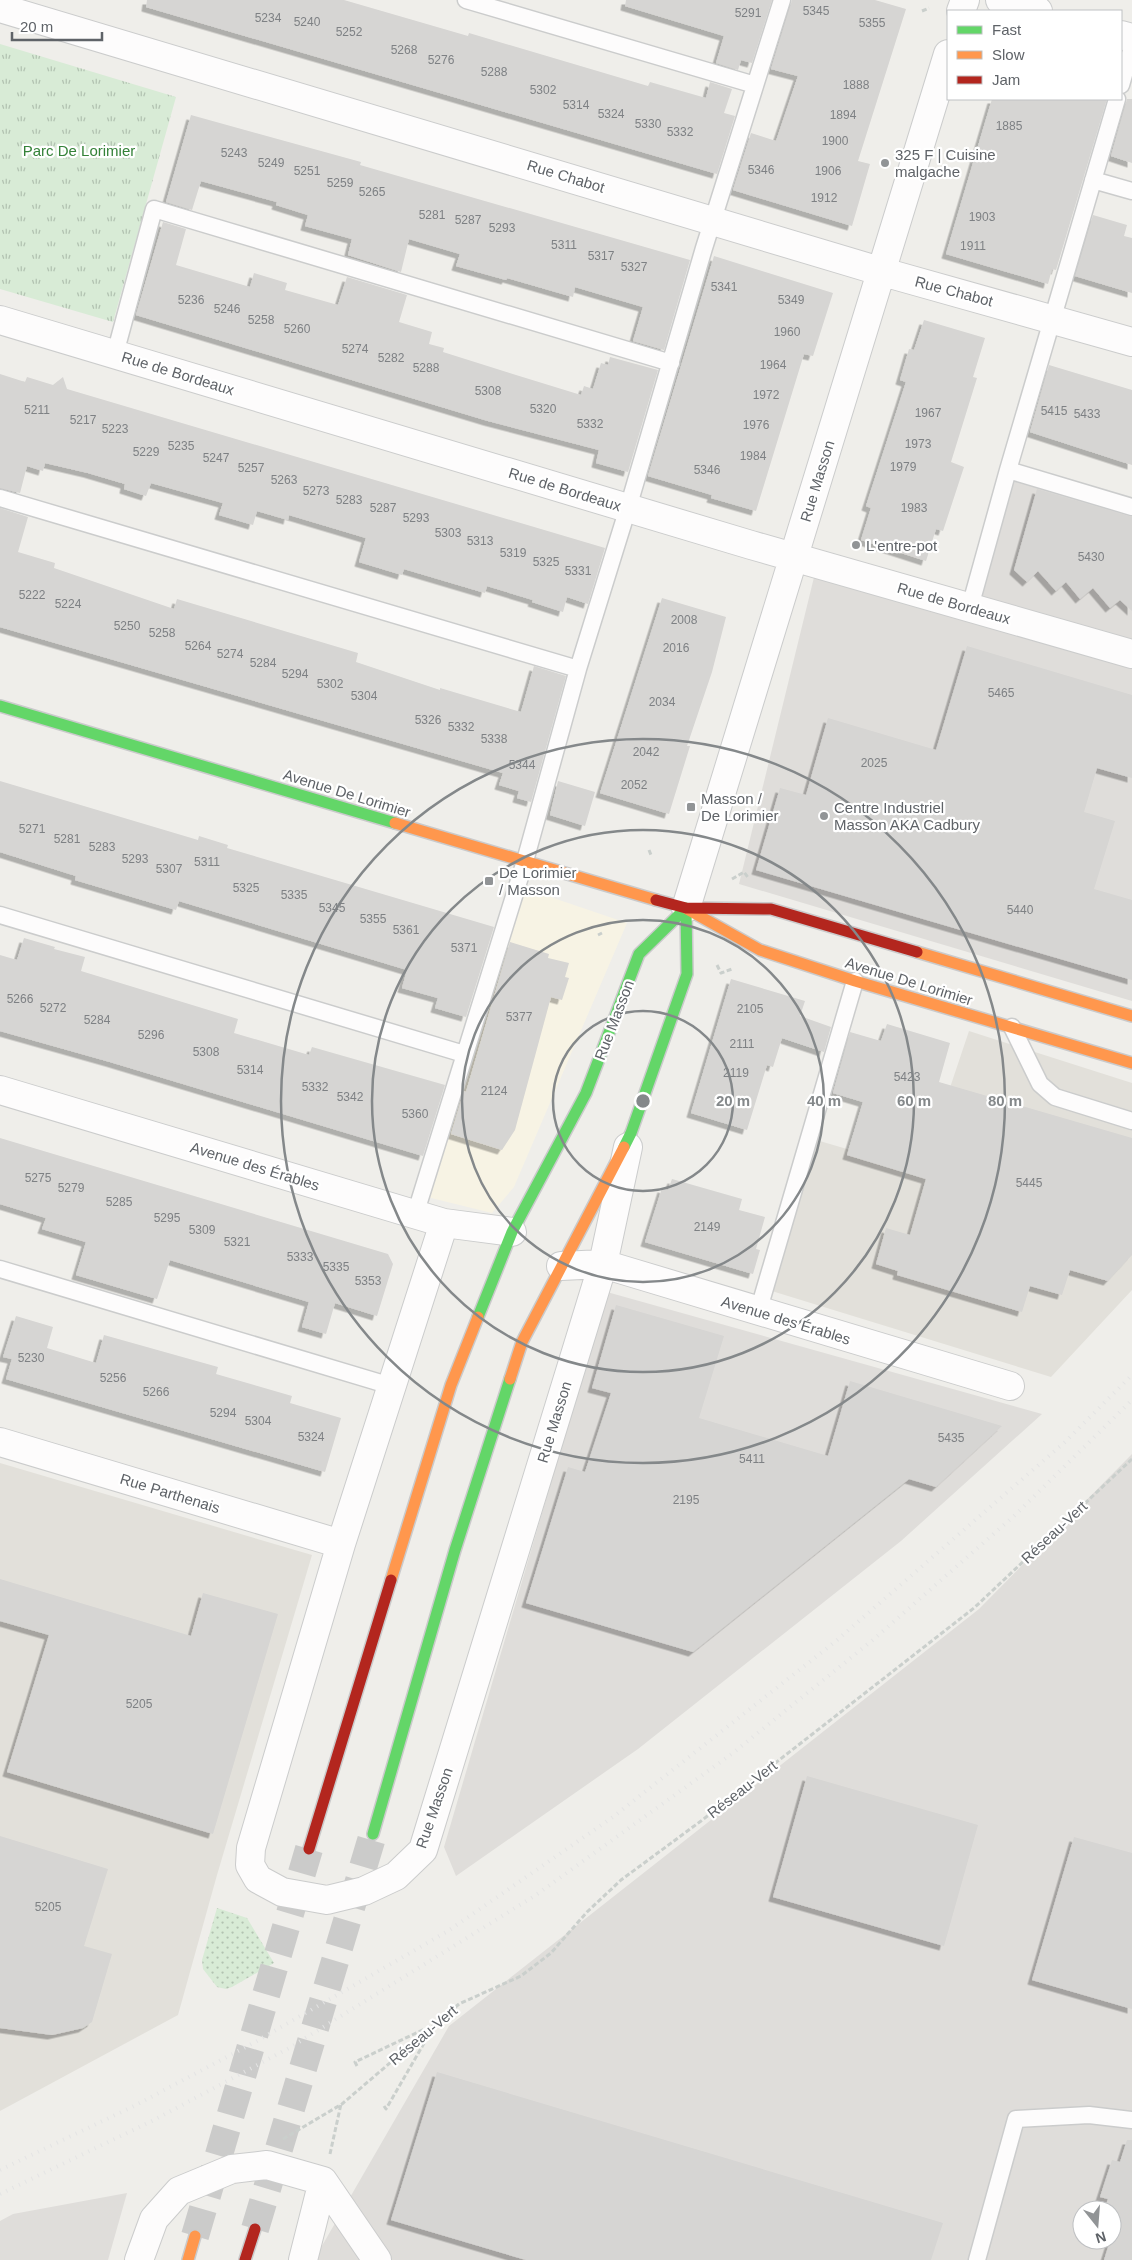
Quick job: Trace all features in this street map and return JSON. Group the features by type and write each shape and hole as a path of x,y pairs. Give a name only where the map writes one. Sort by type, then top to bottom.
{"street":[{"path":"1000,0 1035,10"},
{"name":"Rue Chabot","path":"0,8 713,219 883,272 1132,342"},
{"name":"Rue Masson","path":"444,1223 341,1544 251,1848 250,1866 258,1879 282,1892 327,1900 364,1891 396,1876 423,1850 603,1264 631,1133 687,974 686,908 793,557 883,272 947,57"},
{"name":"Rue de Bordeaux","path":"0,320 793,557 1132,654"},
{"name":"Avenue De Lorimier","path":"0,706 525,861 616,890 686,908 771,910 1132,1016"},
{"name":"Rue Masson","path":"308,1849 451,1385 512,1232 586,1093 639,954 686,908"},
{"name":"Avenue De Lorimier","path":"686,908 760,950 855,981 1132,1063"},
{"name":"Avenue des Érables","path":"0,1090 415,1215 444,1223 512,1232"},
{"name":"Rue Masson","path":"373,1834 455,1550 522,1342 631,1133"},
{"name":"Avenue des Érables","path":"561,1266 603,1264 1010,1386"},
{"name":"Rue Parthenais","path":"0,1442 341,1544"},
{"path":"139,2260 154,2219 179,2191 232,2169 267,2165 323,2181 377,2260"},
{"path":"303,2260 323,2181"},
{"path":"245,2260 254,2229"},
{"path":"188,2260 195,2236"}],"lane":[{"path":"466,0 756,85"},
{"path":"415,1215 525,861 578,669 628,508 713,219 782,0"},
{"path":"1122,82 1132,47"},
{"path":"970,607 1051,318 1117,100"},
{"path":"1093,180 1132,191"},
{"path":"115,354 154,210 671,363"},
{"path":"1008,470 1132,507"},
{"path":"0,498 578,669"},
{"path":"0,915 464,1054"},
{"path":"758,1312 855,981"},
{"path":"1012,1027 1040,1084 1055,1097 1132,1121"},
{"path":"0,1270 391,1386"},
{"path":"977,2260 1016,2119 1089,2115 1132,2120"}],"path":[{"path":"922,12 929,8"},
{"path":"649,850 650,855"},
{"name":"Réseau-Vert","path":"274,2144 342,2104 459,2004 521,1976 550,1953 587,1912 621,1880 701,1821 974,1608 1132,1459"},
{"path":"357,2066 355,2062 436,2023"},
{"path":"384,2106 386,2109 436,2023"},
{"path":"323,2181 342,2104"}],"shaded area":[{"path":"1008,470 1132,507 1132,1001 739,884 817,565 970,607"},
{"path":"521,887 627,923 514,1187 492,1213 427,1197"},
{"path":"969,1031 1132,1083 1132,1290 1051,1377 759,1287 806,1137 922,1171"},
{"path":"607,1292 1042,1414 901,1541 638,1749 456,1876 444,1847"},
{"path":"1132,1454 1132,2260 316,2260 319,2251 449,2026 979,1609"},
{"path":"0,1463 312,1555 217,1875 178,2015 0,2111"},
{"path":"127,2193 108,2260 0,2260 0,2221 13,2214"}],"green space":[{"name":"Parc De Lorimier","path":"0,44 176,97 113,322 0,289"},
{"path":"217,1908 247,1918 274,1963 226,1989 217,1987 203,1969 202,1960"}],"building":[{"path":"147,0 344,0 468,36 469,33 648,86 650,82 706,98 710,82 732,89 724,113 735,116 717,174 146,7"},
{"path":"626,0 772,0 752,63 741,60 738,70 716,63 724,36 625,6"},
{"path":"792,0 875,0 906,9 858,161 870,164 852,226 733,190 751,133 776,141 798,76 771,69"},
{"path":"1127,99 1132,99 1132,163 1111,156"},
{"path":"992,100 1107,100 1056,270 1052,269 1048,284 946,254"},
{"path":"191,115 361,162 360,165 690,260 664,350 633,341 643,307 575,287 573,297 456,266 460,254 409,239 401,272 348,255 352,239 305,226 308,215 276,205 277,202 201,181 192,210 166,202"},
{"path":"1093,215 1127,225 1124,236 1132,238 1132,293 1075,276"},
{"path":"163,222 186,229 176,265 250,287 254,273 287,283 285,290 338,305 347,277 407,295 399,322 432,332 429,344 444,348 443,352 581,395 584,386 593,389 601,363 608,365 610,357 658,370 628,472 596,463 599,450 488,421 136,315"},
{"path":"714,256 833,293 813,356 804,354 756,511 711,498 712,495 648,476"},
{"path":"924,320 985,338 973,377 977,378 951,462 964,467 943,531 936,529 926,561 861,540 871,508 866,506 906,382 900,380 909,349 914,350"},
{"path":"1049,365 1132,390 1132,465 1030,432"},
{"path":"0,374 25,382 27,377 53,385 63,377 67,389 605,548 588,604 567,597 563,612 532,602 533,600 487,586 485,593 404,569 402,575 359,562 366,538 289,515 288,520 257,511 253,525 219,515 223,503 151,483 146,496 124,489 125,484 45,463 43,471 27,466 20,493 0,488"},
{"path":"1037,489 1132,517 1132,611 1120,600 1110,608 1093,588 1080,599 1066,582 1056,591 1038,571 1027,582 1014,570"},
{"path":"0,508 28,517 18,552 55,563 54,568 174,609 177,599 358,653 356,662 440,690 440,688 521,712 534,666 566,676 531,802 517,798 519,791 499,785 503,773 0,627"},
{"path":"662,598 726,617 712,672 687,746 690,746 669,814 600,793"},
{"name":"Centre Industriel Masson AKA Cadbury","path":"967,646 1132,695 1132,778 1097,768 1084,812 1115,821 1094,889 1132,900 1132,980 756,870 780,788 806,795 828,718 936,750"},
{"path":"0,781 198,840 199,836 228,845 227,848 494,927 466,1017 435,1008 438,998 402,988 407,970 179,901 176,910 75,880 76,876 0,852"},
{"path":"558,781 595,792 585,826 550,815"},
{"path":"24,938 55,947 54,949 85,957 81,971 238,1019 234,1033 309,1055 312,1047 445,1085 423,1156 0,1031 0,955 17,960"},
{"path":"510,942 549,954 548,958 569,963 565,977 569,978 562,1000 551,997 515,1130 502,1150 451,1134 464,1091 466,1092"},
{"path":"731,979 805,1001 800,1016 831,1027 824,1052 782,1038 773,1067 767,1065 747,1130 691,1113"},
{"path":"887,1024 950,1043 939,1082 1132,1138 1132,1255 1108,1281 1070,1270 1062,1295 1030,1286 1022,1312 897,1275 898,1271 876,1264 886,1228 910,1235 926,1179 847,1155 863,1102 833,1093 850,1032 881,1041"},
{"path":"0,1138 388,1254 393,1264 377,1316 335,1303 326,1334 302,1327 309,1302 170,1260 157,1299 76,1275 86,1242 42,1229 46,1218 0,1204"},
{"path":"672,1179 742,1199 739,1210 765,1217 756,1249 760,1250 753,1274 645,1242 662,1188 668,1190"},
{"path":"616,1305 724,1336 699,1418 828,1456 850,1381 1002,1426 936,1487 909,1479 693,1652 526,1603 568,1467 585,1472 611,1393 592,1388"},
{"path":"16,1316 53,1327 47,1348 96,1363 104,1335 218,1367 216,1374 292,1396 290,1403 341,1418 325,1472 6,1379 12,1359 3,1357"},
{"path":"0,1579 191,1636 203,1593 278,1614 213,1834 7,1772 49,1635 0,1621"},
{"path":"807,1776 978,1825 944,1946 773,1897"},
{"path":"0,1836 108,1869 84,1946 112,1954 92,2022 83,2028 52,2035 0,2028"},
{"path":"1074,1837 1132,1853 1132,2009 1032,1980"},
{"path":"437,2072 943,2223 931,2260 526,2260 391,2220"},
{"path":"1127,2140 1132,2140 1132,2260 1104,2260 1107,2250 1122,2250 1122,2200 1108,2200 1100,2197 1112,2160 1120,2162"}],"tunnel":[{"path":"255,2229 373,1834"},
{"path":"195,2236 309,1849"}],"railway":[{"path":"0,2170 134,2106 257,2041 448,1931 613,1817 836,1641 1065,1442 1132,1375"},
{"path":"0,2194 154,2120 291,2047 536,1895 733,1753 874,1639 1014,1516 1132,1400"}],"traffic: fast":[{"path":"0,706 395,823"},
{"path":"624,1147 631,1133 687,974 686,908"},
{"path":"478,1317 512,1232 586,1093 639,954 686,908"},
{"path":"373,1834 455,1550 510,1379"}],"traffic: slow":[{"path":"395,823 656,900"},
{"path":"687,909 760,950 855,981 1132,1063"},
{"path":"917,952 1132,1016"},
{"path":"510,1379 522,1342 624,1147"},
{"path":"391,1580 451,1385 478,1317"},
{"path":"188,2260 195,2236"}],"traffic: jam":[{"path":"656,900 686,908 771,909 917,952"},
{"path":"309,1849 391,1580"},
{"path":"245,2260 255,2229"}],"place":[{"name":"325 F | Cuisine malgache","path":"885,163"},
{"name":"L'entre-pot","path":"856,545"},
{"name":"Masson / De Lorimier","path":"691,807"},
{"name":"Centre Industriel Masson AKA Cadbury","path":"824,816"},
{"name":"De Lorimier / Masson","path":"489,881"}]}
